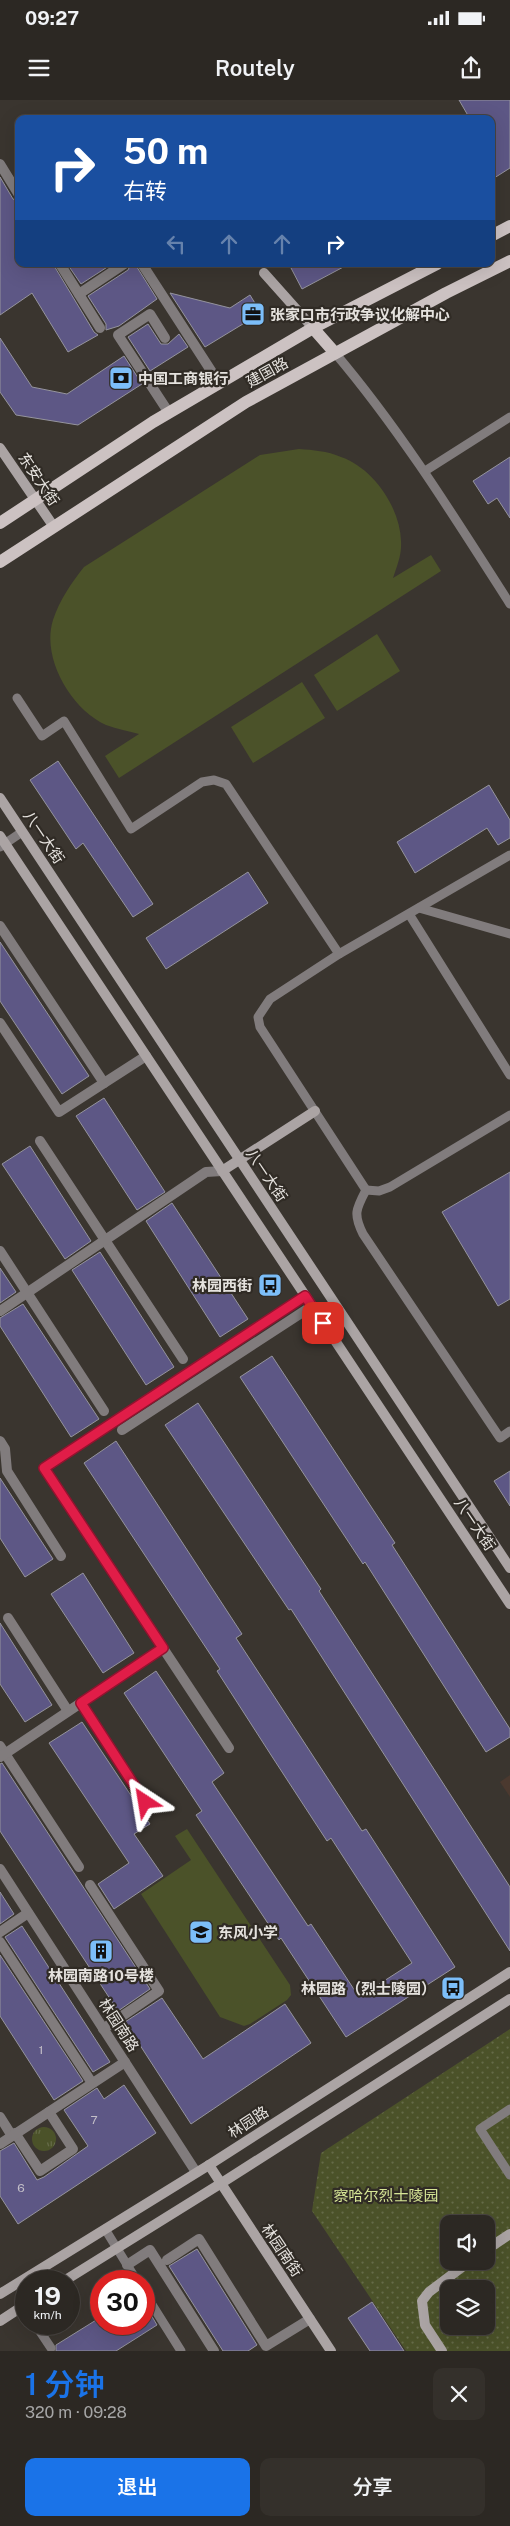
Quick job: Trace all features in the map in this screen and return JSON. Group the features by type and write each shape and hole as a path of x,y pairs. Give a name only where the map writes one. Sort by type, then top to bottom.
{"main road":[{"path":"495,234 510,226"},
{"name":"建国路","path":"0,562 246,402 510,261"},
{"name":"建国路","path":"0,523 169,413 314,328 431,267"},
{"path":"264,273 335,353"},
{"name":"东安大街","path":"0,448 54,527"},
{"name":"八一大街","path":"0,798 510,1568"},
{"name":"八一大街","path":"2,842 510,1604"},
{"path":"222,1171 315,1111"},
{"name":"林园路","path":"0,2294 209,2165 510,1972"},
{"path":"80,2271 509,2003"},
{"name":"林园南街","path":"209,2165 331,2351"},
{"path":"495,2244 510,2234"},
{"path":"442,2351 426,2325 422,2301 429,2292 458,2270"},
{"path":"0,2321 15,2313"}],"street":[{"path":"0,164 15,188"},
{"path":"62,267 100,328"},
{"path":"78,294 119,267"},
{"path":"144,267 220,383"},
{"path":"165,338 150,314 118,335 169,413"},
{"path":"0,926 104,1083"},
{"path":"0,1023 59,1112 146,1056"},
{"path":"40,1141 183,1359"},
{"path":"0,1311 206,1172 222,1171"},
{"path":"0,1251 104,1411"},
{"path":"229,1748 44,1468 305,1296"},
{"path":"122,1430 312,1306"},
{"path":"0,1441 5,1449 7,1471 62,1556"},
{"path":"8,1618 68,1711"},
{"path":"79,1867 2,1752 81,1703 163,1648"},
{"path":"81,1703 145,1802"},
{"name":"林园南路","path":"0,1869 196,2172"},
{"path":"90,1885 159,1992 103,2029"},
{"path":"0,1932 28,1913"},
{"path":"0,1942 92,2083"},
{"path":"0,2144 125,2062"},
{"path":"0,2117 40,2171 73,2149 49,2112"},
{"path":"167,2260 199,2239 263,2349 310,2319"},
{"path":"127,2265 150,2250 214,2351"}],"lane":[{"path":"335,353 365,389 425,471 510,604"},
{"path":"425,471 510,417"},
{"path":"17,698 42,736 64,721 131,829 202,782 214,780 226,784 339,954"},
{"path":"2,842 22,832"},
{"path":"366,1190 260,1027 258,1016 270,999 339,954 510,855"},
{"path":"419,908 510,934"},
{"path":"409,914 510,1075"},
{"path":"366,1190 379,1191 390,1187 510,1115"},
{"path":"366,1190 358,1204 355,1219 362,1234 500,1438 510,1431"},
{"path":"510,2109 480,2129 510,2175"},
{"path":"105,2229 130,2270"},
{"path":"155,2310 181,2351"},
{"path":"42,2335 51,2348"}],"shaded area":[{"path":"510,1775 510,1797 500,1782"}],"green space":[{"path":"299,449 330,453 353,462 374,479 383,490 396,515 401,541 400,555 393,578 431,555 441,571 119,778 105,756 139,734 106,725 93,717 81,707 62,681 55,666 50,635 53,620 62,599 84,567 260,455"},
{"path":"377,634 400,671 337,711 314,675"},
{"path":"302,682 325,718 253,763 231,727"},
{"path":"187,1829 290,1985 291,1995 287,2000 244,2026 220,2017 141,1894 191,1860 175,1836"},
{"name":"察哈尔烈士陵园","path":"510,2029 510,2351 406,2351 312,2211 321,2153"},
{"path":"44,2127 53,2130 56,2139 53,2148 44,2151 35,2148 32,2139 35,2130"}],"building":[{"path":"459,100 510,100 510,168 495,177 495,115 468,115"},
{"path":"0,177 15,200 15,267 55,267 94,332 98,335 68,352 32,293 0,315"},
{"path":"72,267 107,267 81,284 70,268"},
{"path":"130,267 137,267 157,299 119,326 106,330 106,324 88,296 128,270"},
{"path":"293,267 343,267 302,289 291,268"},
{"path":"170,293 230,308 250,295 261,313 205,347"},
{"path":"148,324 161,344 168,344 179,334 188,347 150,371 128,337"},
{"path":"0,338 32,387 67,394 124,356 142,384 78,425 16,415 0,392"},
{"path":"510,457 510,518 497,498 488,504 473,481"},
{"path":"58,761 153,904 133,917 83,843 76,849 30,780"},
{"path":"489,785 510,820 510,838 498,845 487,828 415,873 397,842"},
{"path":"248,872 268,903 166,969 146,938"},
{"path":"0,942 89,1076 62,1094 0,1001"},
{"path":"104,1098 165,1192 137,1210 76,1116"},
{"path":"30,1146 91,1241 65,1259 2,1164"},
{"path":"510,1172 510,1299 498,1306 442,1212"},
{"path":"172,1203 248,1319 220,1337 146,1221"},
{"path":"100,1252 174,1367 146,1385 72,1270"},
{"path":"0,1268 16,1292 0,1303"},
{"path":"23,1304 99,1419 71,1437 0,1326 0,1318"},
{"path":"272,1356 395,1543 392,1545 510,1729 510,1737 486,1752 365,1562 363,1564 240,1377"},
{"path":"198,1403 321,1589 319,1591 510,1887 510,1951 291,1609 289,1610 165,1425"},
{"path":"116,1441 242,1634 236,1638 362,1831 366,1829 455,1967 346,2037 281,1938 279,1940 196,1815 202,1811 124,1693 156,1671 224,1773 212,1782 308,1926 311,1924 359,1997 412,1963 331,1838 327,1841 217,1671 220,1669 84,1463"},
{"path":"510,1471 510,1506 494,1481"},
{"path":"0,1478 53,1559 25,1577 0,1538"},
{"path":"83,1573 134,1653 103,1673 51,1594"},
{"path":"0,1623 52,1705 25,1722 0,1684"},
{"path":"82,1722 150,1824 134,1834 163,1876 114,1909 98,1884 129,1863 49,1743"},
{"path":"2,1763 150,1989 118,2011 0,1831 0,1764"},
{"path":"0,1892 14,1914 0,1924"},
{"path":"22,1926 110,2062 93,2072 5,1937"},
{"path":"0,1955 83,2081 54,2100 0,2016"},
{"path":"162,1998 203,2059 285,2004 311,2043 191,2124 125,2022"},
{"path":"124,2085 156,2133 18,2224 0,2196 0,2151 14,2143 37,2180 44,2177 88,2146 64,2110 97,2088 104,2099"},
{"path":"197,2249 257,2345 248,2351 223,2351 169,2266"},
{"path":"372,2302 404,2351 370,2351 348,2318"},
{"path":"90,2324 90,2335 141,2335 116,2351 56,2351 56,2345 72,2335 80,2335 80,2330"}],"place":[{"name":"张家口市行政争议化解中心","path":"253,314"},
{"name":"中国工商银行","path":"121,378"},
{"name":"林园西街","path":"270,1285"},
{"name":"东风小学","path":"201,1932"},
{"name":"林园南路10号楼","path":"101,1951"},
{"name":"林园路（烈士陵园）","path":"453,1988"}],"route":[{"path":"145,1802 81,1703 163,1648 44,1468 305,1296 323,1323"}]}
